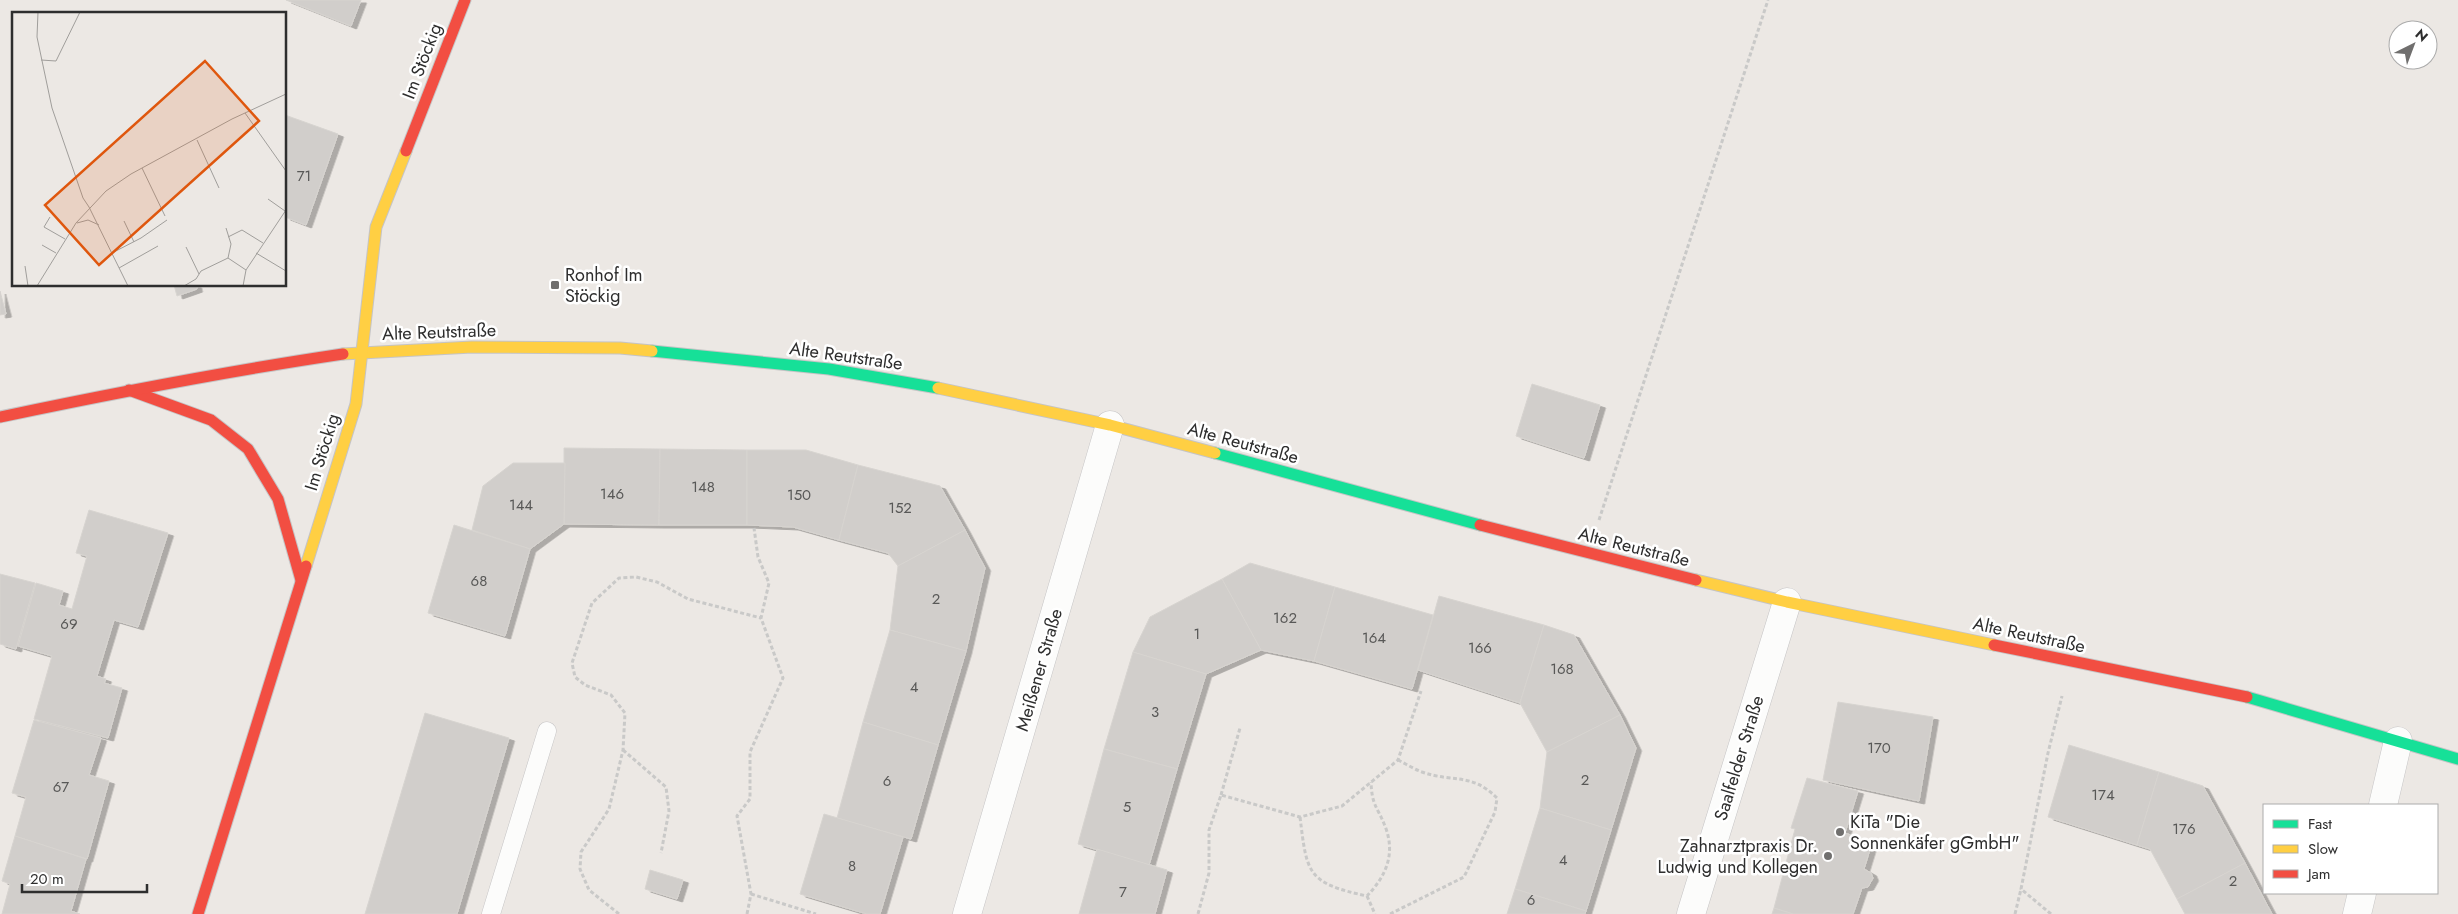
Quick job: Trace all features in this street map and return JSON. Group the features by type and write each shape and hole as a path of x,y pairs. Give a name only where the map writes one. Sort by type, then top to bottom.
{"main road":[{"name":"Im Stöckig","path":"198,914 356,404 360,352 376,227 465,0"},
{"name":"Alte Reutstraße","path":"0,417 128,390 256,367 360,352 472,347 620,348 829,369 962,392 1110,425 1588,554 1787,602 2246,697 2458,759"},
{"path":"128,390 211,420 248,450 278,499 301,580"}],"street":[{"name":"Meißener Straße","path":"967,914 1110,425"},
{"name":"Saalfelder Straße","path":"1691,914 1787,602"},
{"path":"2383,804 2398,741"},
{"path":"2357,914 2362,894"}],"lane":[{"path":"491,914 547,732"}],"path":[{"path":"1588,554 1768,0"},
{"path":"747,914 751,894 737,816 750,799 750,752 782,678 761,618 769,583 758,557 754,528"},
{"path":"619,914 589,890 580,869 580,852 609,809 623,750 625,713 611,695 585,685 575,677 572,663 592,603 619,578 636,577 657,582 688,599 761,618"},
{"path":"2015,914 2048,753 2071,662"},
{"path":"1220,795 1300,817 1342,806 1398,760 1421,691"},
{"path":"1198,914 1209,873 1209,830 1240,728"},
{"path":"623,750 666,787 670,811 661,853"},
{"path":"1390,914 1464,877 1496,812 1497,798 1486,787 1470,780 1423,772 1398,760"},
{"path":"1367,896 1381,881 1390,860 1386,827 1372,801 1371,782"},
{"path":"1300,817 1305,856 1314,877 1341,891 1367,896"},
{"path":"2021,889 2051,914"},
{"path":"751,894 816,914"},
{"path":"1367,896 1375,914"}],"building":[{"path":"286,0 361,0 351,26"},
{"path":"286,115 338,134 306,225 286,217"},
{"path":"174,286 196,286 197,289 177,296"},
{"path":"0,291 6,314 0,315"},
{"path":"1532,384 1600,405 1584,458 1516,436"},
{"path":"564,448 660,449 659,525 564,524"},
{"path":"660,449 747,450 747,525 659,525"},
{"path":"747,450 806,450 858,465 839,540 793,527 747,525"},
{"path":"513,463 565,463 564,524 530,549 472,530 483,486"},
{"path":"858,465 940,486 965,530 898,566 888,553 839,540"},
{"path":"89,510 168,533 138,627 114,620 97,676 106,679 104,683 122,688 108,738 34,719 52,656 18,646 36,583 63,591 59,605 72,609 87,556 76,553"},
{"path":"454,525 530,549 505,636 428,613"},
{"path":"965,530 985,568 966,651 890,630 898,566"},
{"path":"1250,563 1335,587 1314,661 1261,650 1222,579"},
{"path":"0,574 35,583 16,649 0,644"},
{"path":"1222,579 1261,650 1206,674 1133,652 1150,617"},
{"path":"1335,587 1433,615 1412,689 1314,661"},
{"path":"1439,596 1544,625 1520,703 1418,670"},
{"path":"1544,625 1574,635 1620,715 1547,752 1520,703"},
{"path":"890,630 966,651 938,745 863,722"},
{"path":"1133,652 1206,674 1177,769 1104,749"},
{"path":"1838,702 1933,717 1919,801 1823,780"},
{"path":"425,713 509,738 457,914 365,914"},
{"path":"1620,715 1636,748 1611,830 1540,808 1547,752"},
{"path":"34,720 101,738 89,775 109,781 87,859 15,836 26,797 12,793"},
{"path":"863,722 938,745 911,839 837,818"},
{"path":"2069,745 2159,772 2137,845 2048,817"},
{"path":"1104,749 1177,769 1149,865 1078,844"},
{"path":"2159,772 2203,786 2245,863 2177,899 2150,849 2137,845"},
{"name":"Zahnarztpraxis Dr. Ludwig und Kollegen","path":"1807,778 1858,791 1845,833 1872,843 1864,869 1871,873 1873,878 1868,887 1862,888 1853,914 1793,914 1774,908 1795,829 1791,828"},
{"path":"1540,808 1611,830 1586,911 1515,889"},
{"path":"824,814 903,837 880,914 867,914 800,894"},
{"path":"15,836 86,859 71,911 80,914 2,914 10,884 2,881"},
{"path":"1097,849 1167,870 1155,914 1079,914"},
{"path":"2245,863 2272,914 2185,914 2177,899"},
{"path":"650,870 683,880 677,899 645,889"},
{"path":"1515,889 1586,911 1585,914 1507,914"},
{"path":"1774,908 1793,914 1772,914"}],"traffic: fast":[{"path":"652,351 829,369 938,388"},
{"path":"1215,453 1480,525"},
{"path":"2247,697 2458,759"}],"traffic: slow":[{"path":"306,566 356,404 376,227 406,151"},
{"path":"343,354 472,347 620,348 652,351"},
{"path":"938,388 1110,425 1215,453"},
{"path":"1696,580 1787,602 1994,645"}],"traffic: jam":[{"path":"406,151 465,0"},
{"path":"0,417 171,383 343,354"},
{"path":"129,390 211,420 248,449 278,499 301,580"},
{"path":"1480,525 1696,580"},
{"path":"198,914 306,566"},
{"path":"1994,645 2247,697"}],"place":[{"name":"Ronhof Im Stöckig","path":"555,285"},
{"name":"KiTa \"Die Sonnenkäfer gGmbH\"","path":"1840,832"},
{"name":"Zahnarztpraxis Dr. Ludwig und Kollegen","path":"1828,856"}]}
